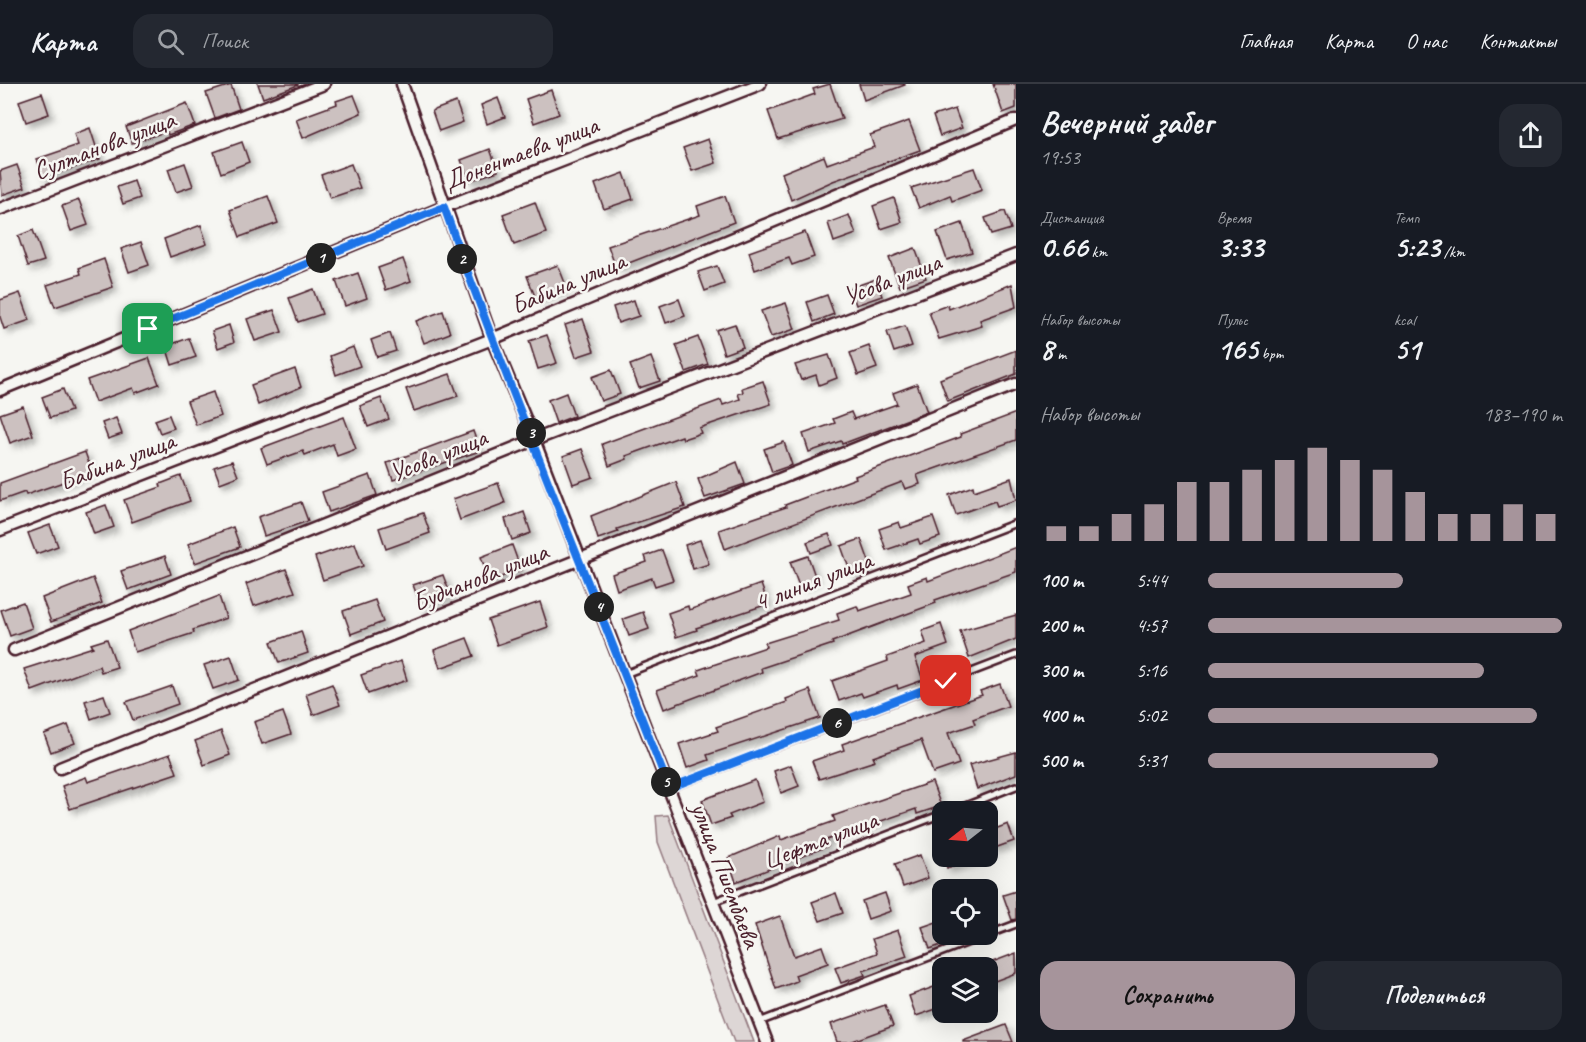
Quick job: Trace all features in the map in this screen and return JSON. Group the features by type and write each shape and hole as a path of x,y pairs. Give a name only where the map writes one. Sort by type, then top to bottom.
{"street":[{"name":"Султанова улица","path":"0,208 324,84"},
{"name":"улица Пшембаева","path":"402,84 492,339 534,440 767,1042"},
{"name":"Донентаева улица","path":"0,390 444,207 760,84"},
{"name":"Бабина улица","path":"0,530 492,339 1016,120"},
{"name":"Усова улица","path":"14,650 534,440 1016,255"},
{"name":"Будчанова улица","path":"60,768 1016,384"}],"lane":[{"name":"4 линия улица","path":"625,675 1016,523"},
{"path":"669,788 1016,655"},
{"path":"978,801 1016,786"},
{"name":"Цефта улица","path":"713,902 932,818"},
{"path":"759,1022 1016,924"}],"shaded area":[{"path":"668,815 754,1042 734,1042 658,842 656,816"}],"building":[{"path":"258,84 298,84 298,85 263,98"},
{"path":"830,84 842,119 778,139 768,111 815,94 813,89"},
{"path":"859,84 905,84 905,85 864,100"},
{"path":"993,84 1016,84 1016,108 1003,113"},
{"path":"231,85 239,109 215,118 206,93"},
{"path":"551,90 559,114 534,123 526,99"},
{"path":"42,93 49,114 26,122 19,101"},
{"path":"354,95 361,113 303,138 296,119 337,104 336,101"},
{"path":"498,98 505,117 487,124 481,105"},
{"path":"456,102 463,122 439,131 432,111"},
{"path":"187,103 195,125 168,135 167,131 132,143 126,127"},
{"path":"955,109 962,128 940,136 933,116"},
{"path":"909,121 920,150 833,181 791,200 782,173 824,156 827,164 874,147 870,135"},
{"path":"90,128 100,159 43,178 37,159 78,145 74,134"},
{"path":"708,139 716,163 692,171 683,148"},
{"path":"242,142 249,162 221,173 214,152"},
{"path":"490,149 498,171 469,181 461,160"},
{"path":"185,163 193,186 176,192 168,169"},
{"path":"351,164 360,188 330,198 321,175"},
{"path":"17,165 25,187 2,195 0,171"},
{"path":"974,168 982,190 952,201 950,195 919,208 911,188"},
{"path":"624,173 633,199 604,209 595,184"},
{"path":"134,181 140,198 123,204 117,187"},
{"path":"268,196 278,223 240,237 230,210"},
{"path":"725,196 734,222 616,268 608,246 700,215 697,206"},
{"path":"894,198 902,222 881,229 873,206"},
{"path":"79,200 88,225 71,231 62,206"},
{"path":"535,202 546,233 514,245 503,214"},
{"path":"1005,211 1011,229 991,235 985,218"},
{"path":"849,215 856,234 834,242 828,223"},
{"path":"962,223 972,252 947,260 937,232"},
{"path":"201,225 207,244 170,257 164,239"},
{"path":"33,230 44,261 28,266 18,236"},
{"path":"805,232 814,257 792,265 789,258 755,270 749,252"},
{"path":"141,242 149,265 129,272 121,249"},
{"path":"915,248 926,278 900,287 889,258"},
{"path":"104,259 113,287 55,307 47,285 81,274 79,268"},
{"path":"403,259 411,281 386,290 378,268"},
{"path":"558,265 567,288 536,299 527,276"},
{"path":"717,266 724,284 705,291 698,272"},
{"path":"358,273 367,298 345,306 336,281"},
{"path":"876,279 882,296 856,305 850,288"},
{"path":"1012,284 1016,307 980,320 982,326 939,339 929,312 948,305 949,309"},
{"path":"313,289 322,314 298,322 289,298"},
{"path":"20,293 30,320 4,329 0,317 0,300"},
{"path":"827,295 834,314 814,322 807,302"},
{"path":"679,299 685,316 666,323 660,306"},
{"path":"634,300 639,316 618,323 613,307"},
{"path":"786,303 795,329 771,337 761,311"},
{"path":"274,310 282,332 255,341 247,319"},
{"path":"443,311 450,333 424,343 416,321"},
{"path":"583,319 594,351 576,357 565,325"},
{"path":"735,324 743,347 724,354 716,330"},
{"path":"229,325 234,342 218,348 212,331"},
{"path":"905,326 912,346 894,352 887,332"},
{"path":"390,333 396,351 377,357 371,340"},
{"path":"547,335 557,363 538,369 529,341"},
{"path":"698,337 708,364 686,372 676,345"},
{"path":"189,338 196,357 172,365 166,346"},
{"path":"869,346 877,368 858,375 850,353"},
{"path":"353,347 360,366 336,375 330,356"},
{"path":"1016,350 1016,374 948,401 940,379"},
{"path":"829,355 837,378 819,385 816,375 801,380 795,365"},
{"path":"651,357 660,381 639,388 630,365"},
{"path":"149,358 159,384 135,393 133,388 95,402 87,380"},
{"path":"295,369 301,387 258,405 251,385"},
{"path":"611,370 620,394 601,401 592,377"},
{"path":"450,374 458,396 414,411 406,389"},
{"path":"763,381 771,404 699,428 701,433 683,439 682,436 626,456 627,459 609,466 602,444 721,400 723,405 740,399 738,394 743,392 742,388"},
{"path":"917,384 927,412 842,444 841,441 809,452 803,434 835,423 833,419 851,412 854,419 897,404 893,393"},
{"path":"63,389 71,411 50,418 42,397"},
{"path":"213,392 221,416 196,425 187,401"},
{"path":"566,393 574,416 556,423 548,400"},
{"path":"381,398 389,419 368,427 360,406"},
{"path":"23,406 33,435 10,443 0,414"},
{"path":"1016,413 1016,440 917,475 920,484 905,489 902,482 725,549 719,530 786,507 785,505 856,478 855,476 961,437 960,434"},
{"path":"169,415 174,428 160,433 155,420"},
{"path":"344,417 356,449 337,456 333,444 305,455 303,451 267,464 261,448"},
{"path":"116,418 122,434 108,439 102,423"},
{"path":"473,431 480,451 393,480 387,463"},
{"path":"784,442 792,465 772,472 764,449"},
{"path":"582,449 593,477 573,484 563,456"},
{"path":"85,452 92,472 26,495 25,492 0,501 0,483"},
{"path":"232,461 238,476 220,483 214,467"},
{"path":"737,462 745,484 705,498 698,479"},
{"path":"370,475 377,495 329,512 322,492"},
{"path":"181,476 190,501 132,522 124,500 161,487 160,484"},
{"path":"1011,478 1016,500 997,506 995,501 956,515 949,495 973,486 974,491"},
{"path":"676,482 685,507 617,529 618,532 598,539 591,516"},
{"path":"498,483 505,503 460,520 453,499"},
{"path":"301,502 308,521 264,536 258,517"},
{"path":"106,505 114,527 94,534 86,512"},
{"path":"524,512 531,533 512,540 505,519"},
{"path":"423,513 430,533 386,549 379,528"},
{"path":"933,517 940,537 920,544 918,539 886,550 879,529 899,522 901,528"},
{"path":"50,525 58,546 36,554 28,533"},
{"path":"233,527 240,547 195,563 188,544"},
{"path":"829,534 833,545 811,553 807,542"},
{"path":"861,539 871,567 851,574 841,546"},
{"path":"700,540 709,564 693,569 685,545"},
{"path":"355,543 363,566 323,580 315,557"},
{"path":"512,545 521,570 489,581 481,557"},
{"path":"1016,547 1016,572 935,600 936,603 832,642 833,644 761,668 762,672 664,709 657,690 700,675 698,670 766,647 765,643 839,620 837,613 857,606 859,611 911,593 908,584 927,577 928,581"},
{"path":"662,550 673,580 655,586 652,578 617,590 612,574 647,562 645,556"},
{"path":"165,556 171,574 128,590 121,571"},
{"path":"808,556 816,579 799,586 790,562"},
{"path":"286,569 295,592 254,606 246,584"},
{"path":"443,575 451,596 421,606 413,585"},
{"path":"93,578 102,603 51,622 42,598"},
{"path":"761,584 768,604 676,637 668,613 688,606 689,610"},
{"path":"219,596 226,618 193,630 194,633 135,652 128,631"},
{"path":"375,600 383,622 351,634 343,611"},
{"path":"23,602 32,628 10,636 1,610"},
{"path":"540,602 548,627 497,645 488,620"},
{"path":"643,612 649,629 629,636 623,619"},
{"path":"1016,615 1016,639 969,658 960,631"},
{"path":"941,624 948,645 915,657 923,680 898,689 897,685 863,697 861,693 839,701 832,681 888,661 887,657 926,643 922,631"},
{"path":"301,631 308,653 279,663 271,642"},
{"path":"467,638 474,656 440,668 434,650"},
{"path":"107,639 117,667 101,672 99,666 32,691 24,669 93,647 91,644"},
{"path":"231,656 239,680 213,689 204,665"},
{"path":"401,661 407,680 368,694 361,675"},
{"path":"332,684 340,705 313,715 306,694"},
{"path":"1000,684 1008,706 973,719 975,724 948,733 959,764 933,773 921,740 873,757 875,761 819,779 812,761 844,750 842,744 982,695 980,691"},
{"path":"172,686 178,704 133,720 126,702"},
{"path":"810,690 820,718 707,755 709,760 687,768 679,744 718,731 716,727 787,702 786,699"},
{"path":"104,695 110,712 91,719 85,701"},
{"path":"283,712 291,734 262,744 254,722"},
{"path":"68,725 75,743 51,752 44,734"},
{"path":"221,731 230,755 204,765 195,741"},
{"path":"1016,752 1016,774 977,789 969,765"},
{"path":"170,754 177,773 70,809 62,786 86,777 88,782"},
{"path":"791,765 799,786 781,793 774,771"},
{"path":"755,780 763,802 729,815 731,818 711,825 702,800"},
{"path":"932,782 939,801 932,801 932,809 917,814 916,809 826,840 828,846 736,882 728,858 780,836 781,840 835,821 833,816"},
{"path":"1008,824 1014,841 998,847 998,828"},
{"path":"920,855 928,878 903,887 895,864"},
{"path":"1016,891 1016,919 1012,920 1003,895"},
{"path":"836,893 843,913 820,921 812,902"},
{"path":"885,893 891,911 868,919 862,901"},
{"path":"780,916 794,956 822,946 828,963 795,975 797,981 776,989 755,925"},
{"path":"932,924 932,945 941,945 930,949 922,927"},
{"path":"898,930 907,956 863,971 865,975 841,983 835,968 877,953 872,939"},
{"path":"1016,953 1016,973 998,980 998,960"},
{"path":"932,988 932,1010 916,1016 909,996"},
{"path":"885,1005 893,1026 850,1042 837,1042 831,1024"},
{"path":"1006,1025 1013,1042 963,1042 963,1041"}],"route":[{"path":"148,329 444,207 492,339 534,440 669,788 946,681"}]}
